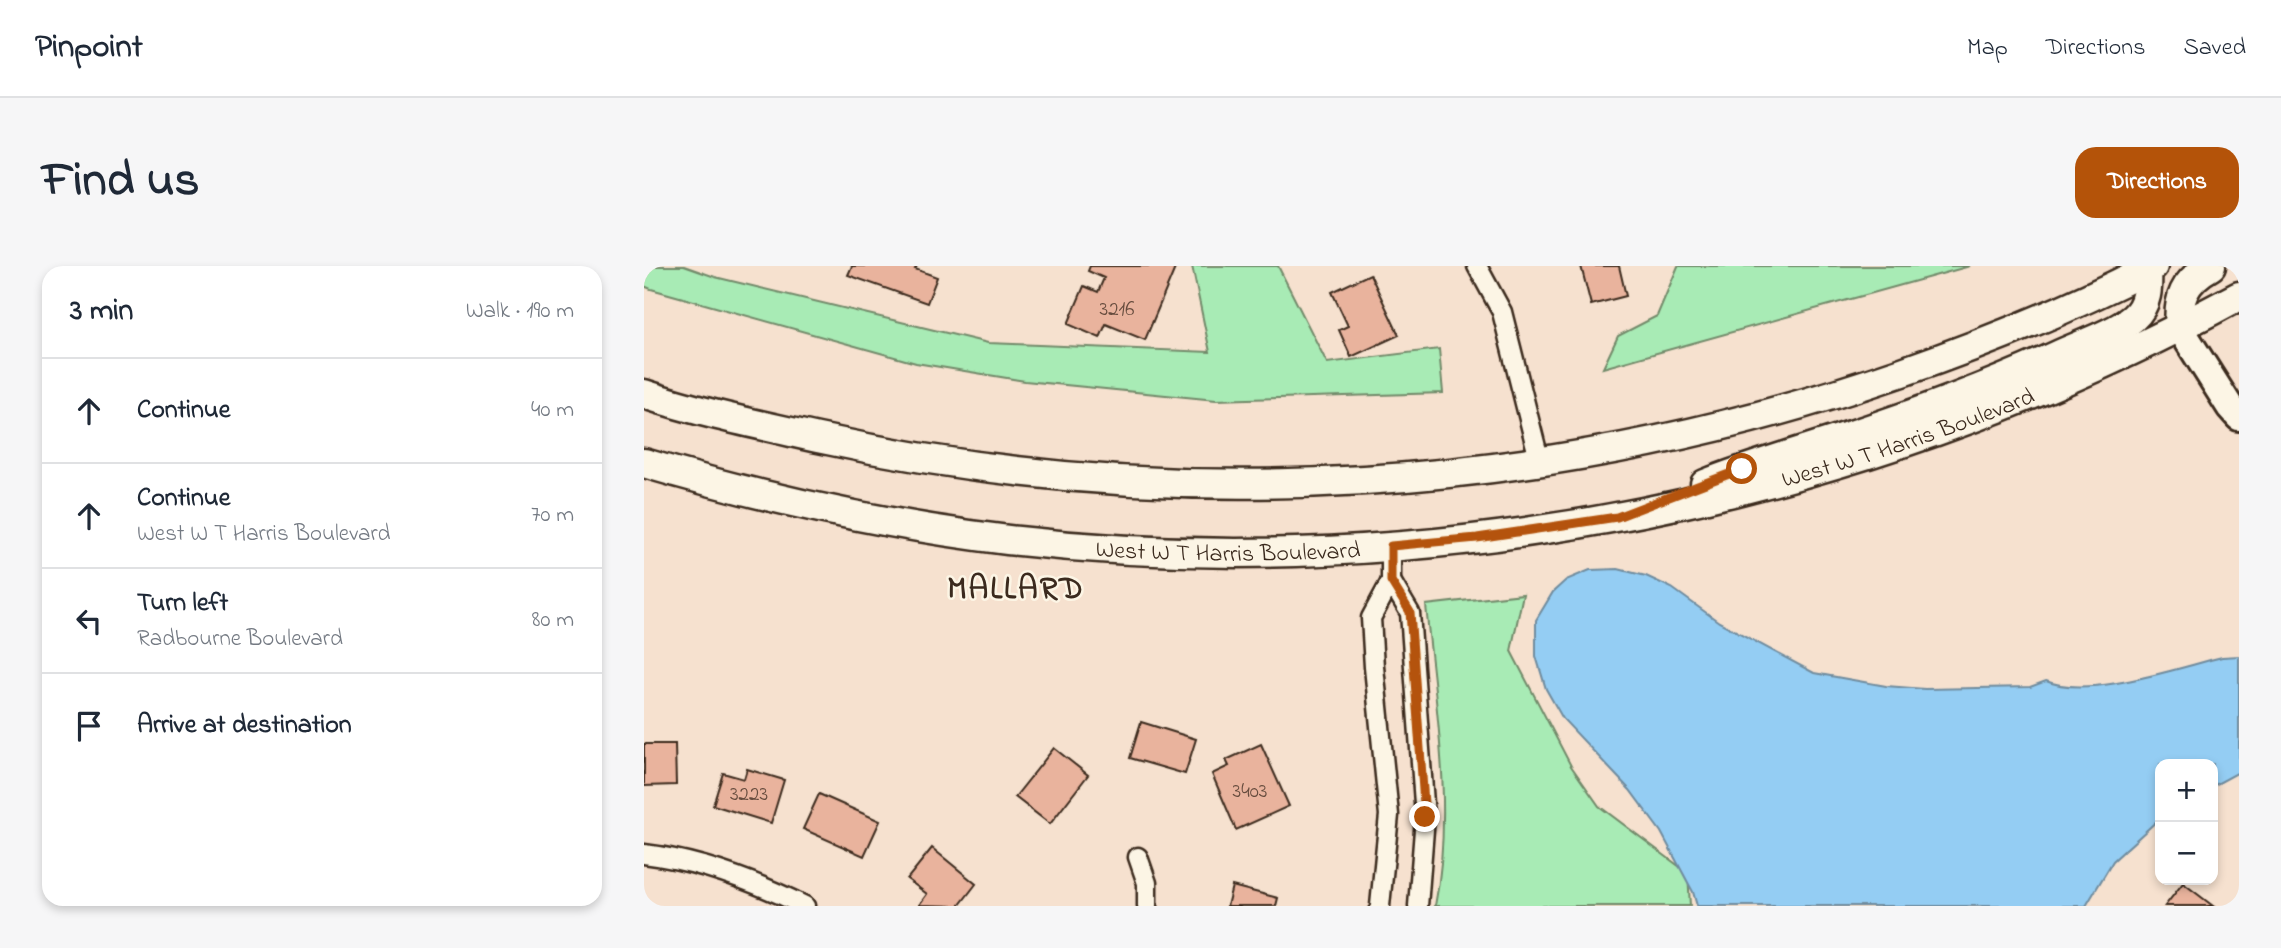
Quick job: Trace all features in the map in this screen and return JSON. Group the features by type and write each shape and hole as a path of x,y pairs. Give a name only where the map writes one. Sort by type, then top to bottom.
{"main road":[{"path":"2211,266 2192,279 2186,288 2178,311 2180,328 2239,417"},
{"path":"644,394 738,421 945,463 1070,476 1177,483 1367,481 1539,463 1677,438 1853,389 1972,348 2150,268 2148,291 2144,301 2131,320 2113,330 2007,378 1924,410 1742,469 1617,517"},
{"name":"West W T Harris Boulevard","path":"644,463 752,494 910,525 1008,540 1181,551 1330,551 1477,538 1617,517 1757,486 1835,465 1920,438 2076,377 2180,328 2239,296"}],"street":[{"path":"1477,266 1502,312 1539,463"},
{"path":"1380,906 1389,815 1371,618 1391,581 1391,546"},
{"path":"1391,581 1410,612 1425,817 1418,906"},
{"path":"644,854 712,868 768,888 805,906"},
{"path":"1138,857 1147,883 1147,906"}],"green space":[{"path":"644,266 684,266 715,277 988,343 1210,352 1192,266 1278,266 1327,363 1439,349 1443,393 1216,400 1025,381 916,363 651,289 644,286"},
{"path":"1678,266 1970,266 1603,368 1618,336 1657,316"},
{"path":"1523,594 1511,651 1571,766 1599,806 1688,873 1690,906 1435,906 1443,832 1443,794 1426,605"}],"water":[{"path":"1618,569 1646,576 1672,588 1719,622 1814,673 1886,686 1925,689 2030,687 2046,681 2064,686 2085,686 2133,680 2222,657 2239,656 2239,772 2218,783 2218,759 2155,759 2155,823 2113,861 2086,906 1697,906 1693,892 1661,832 1630,790 1563,719 1546,689 1536,656 1536,620 1553,592 1566,580 1590,570"}],"building":[{"path":"852,266 917,266 915,269 937,277 927,303 848,275"},
{"path":"1090,266 1176,266 1145,340 1106,324 1100,338 1068,324 1084,286 1098,292 1104,278 1088,271"},
{"path":"1581,266 1619,266 1626,296 1591,305"},
{"path":"1370,274 1399,335 1351,357 1339,330 1348,326 1332,292"},
{"path":"1141,722 1196,739 1185,774 1130,758"},
{"path":"644,744 675,744 676,785 644,786"},
{"path":"1261,744 1289,806 1236,830 1212,774 1229,766 1226,760"},
{"path":"1054,748 1088,775 1050,824 1015,797"},
{"path":"747,769 784,780 771,823 713,805 723,773 744,779"},
{"path":"819,794 880,821 864,856 803,829"},
{"path":"932,848 976,884 959,906 919,905 927,894 907,879"},
{"path":"2181,885 2186,885 2213,906 2165,906"},
{"path":"1232,886 1278,898 1276,906 1227,906"}],"district":[{"name":"MALLARD","path":"1016,587"}],"route":[{"path":"1425,817 1410,612 1391,581 1391,546 1477,538 1617,517 1742,469"}]}
